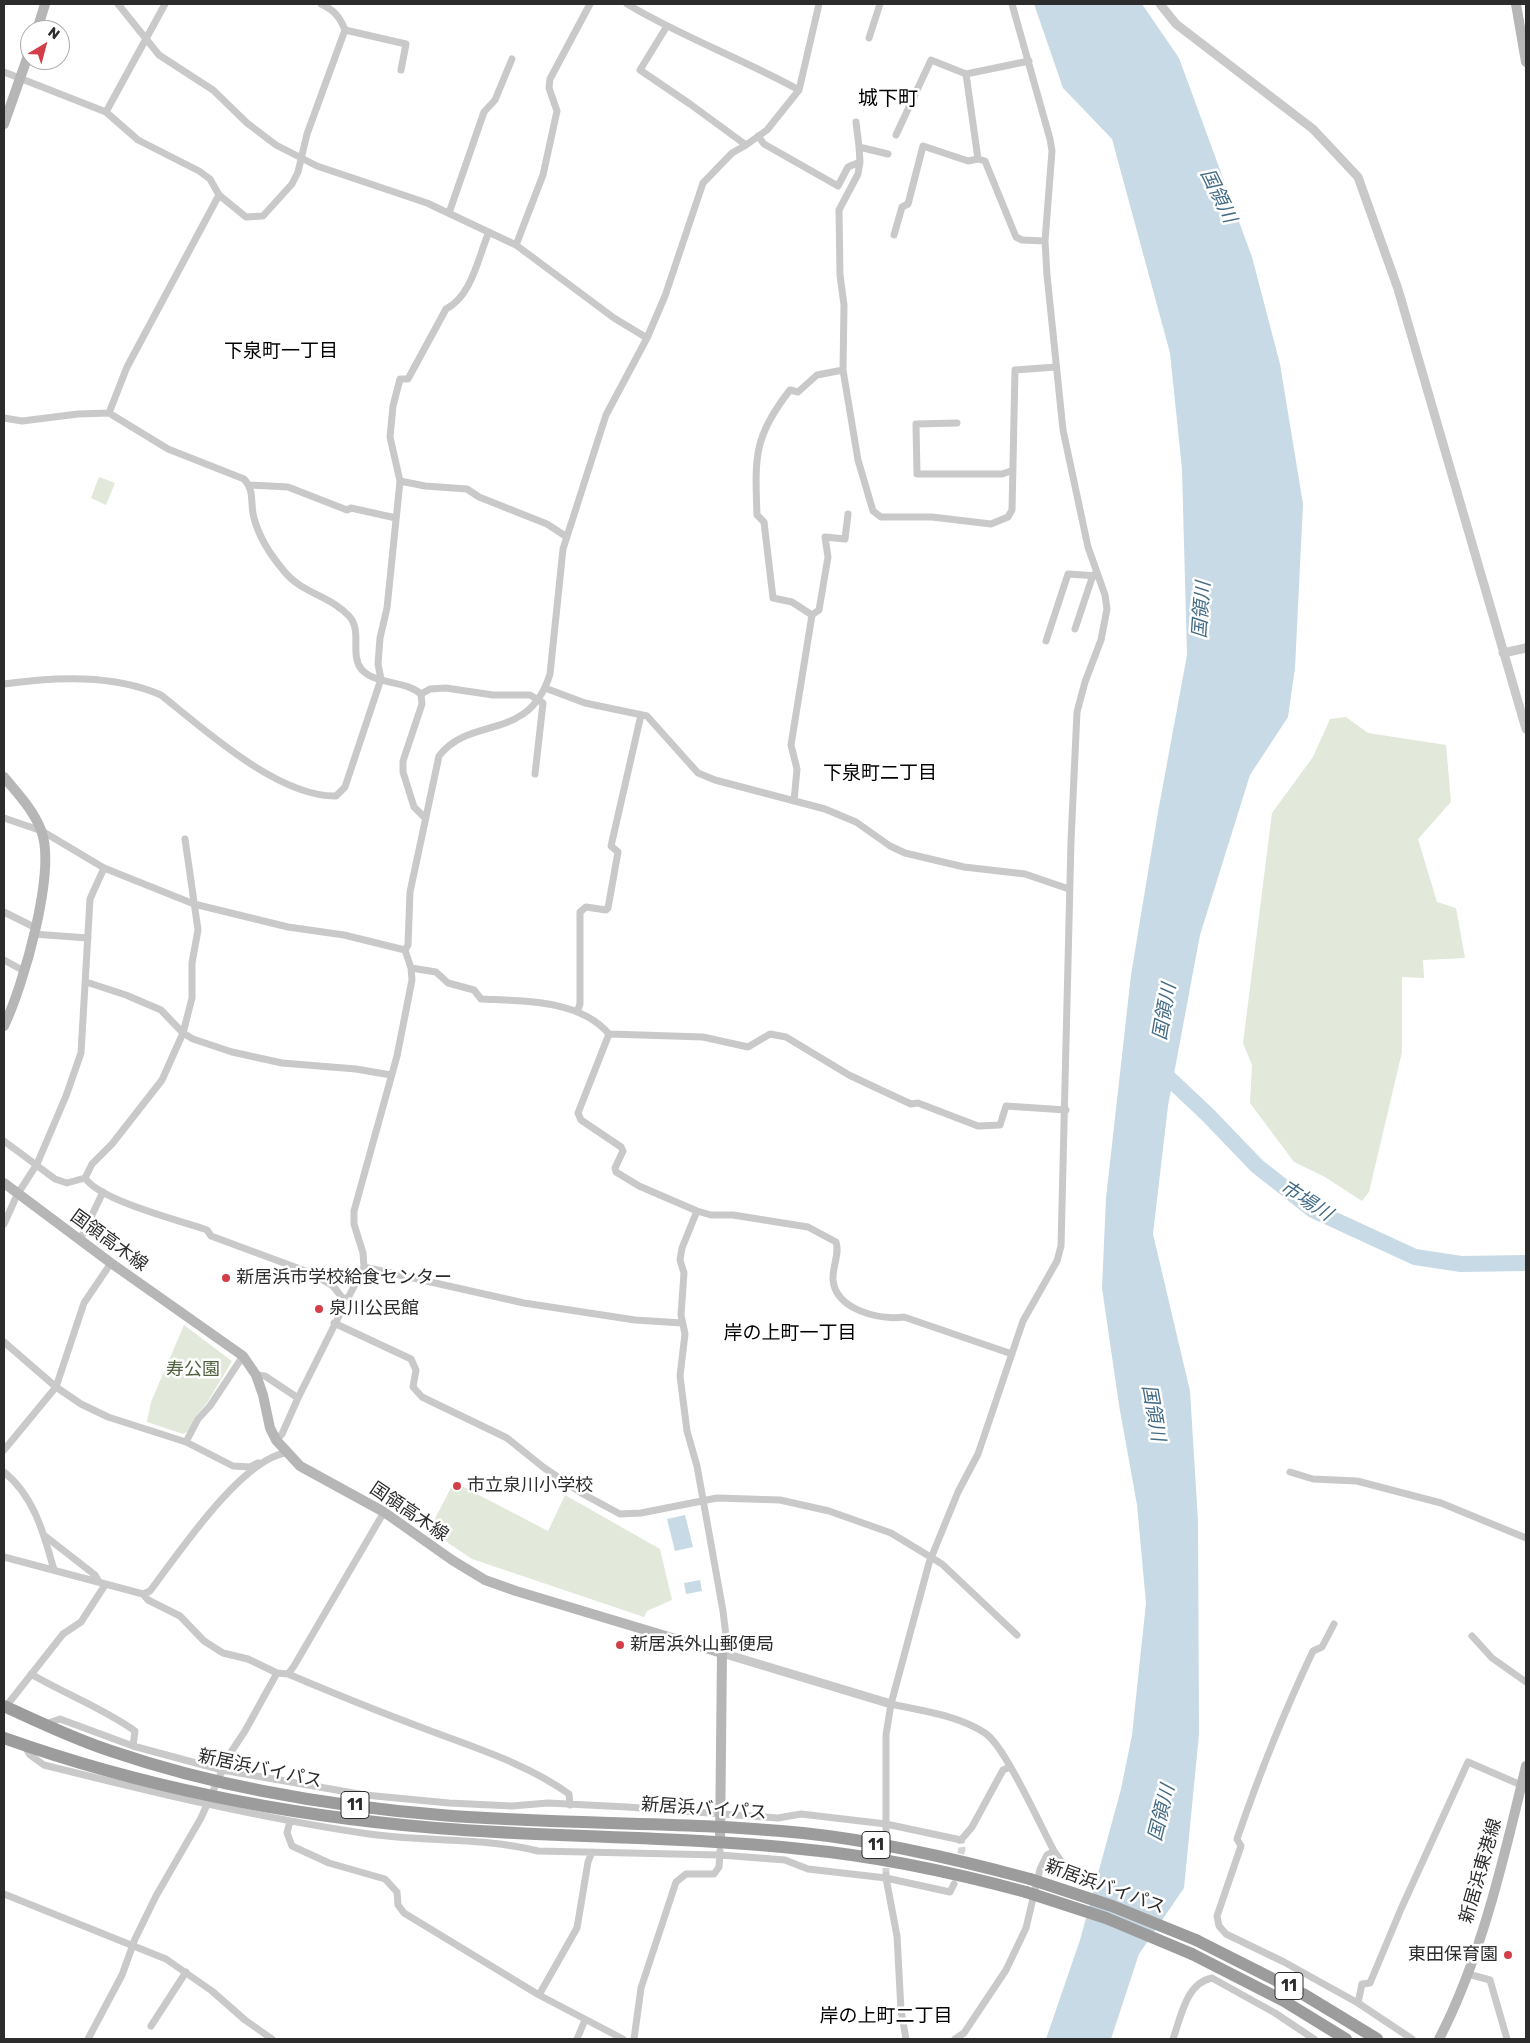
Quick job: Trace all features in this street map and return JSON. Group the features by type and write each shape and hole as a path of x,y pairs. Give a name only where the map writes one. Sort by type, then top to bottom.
{"highway":[{"name":"新居浜バイパス","path":"4,1707 111,1751 219,1775 290,1795 441,1815 720,1826 806,1833 920,1852 1030,1879 1112,1906 1196,1940 1303,1994 1377,2039"},
{"name":"新居浜バイパス","path":"4,1738 208,1800 437,1828 720,1849 801,1849 916,1865 1026,1892 1106,1918 1192,1954 1284,2001 1346,2039"}],"main road":[{"path":"40,20 45,4"},
{"path":"1516,4 1526,62"},
{"path":"4,124 24,70"},
{"path":"4,777 32,811 42,831 46,852 46,872 34,930 24,971 13,1006 4,1026"},
{"name":"国領高木線","path":"8,1188 242,1356 256,1376 263,1395 270,1428 276,1440 285,1453 300,1466 384,1512 452,1560 485,1580 722,1653"},
{"path":"720,1849 722,1653"},
{"name":"新居浜東港線","path":"1439,2039 1456,2006 1468,1974 1508,1841 1526,1766"}],"street":[{"path":"118,4 145,40 159,55 213,90 247,123 276,145 302,160 449,213 516,245 614,318 647,338"},
{"path":"106,112 165,4"},
{"path":"4,72 106,112 138,140 210,179 219,195 246,217 262,216 292,184 302,160 307,134 345,30 341,19 333,10 321,4"},
{"path":"516,245 543,175 558,111 549,88 550,79 590,4"},
{"path":"627,4 667,26 770,74 799,90"},
{"path":"276,1440 282,1434 334,1323 343,1308 344,1300 349,1296 364,1267 363,1253 354,1224 354,1210 391,1074 412,980 411,968 405,950 408,945 410,892 424,818 439,756 445,748 462,739 516,719 530,710 545,688 550,674 563,548 606,415 647,338 665,296 702,183 732,153 767,130 799,90 819,4"},
{"path":"869,38 880,4"},
{"path":"886,1828 886,1735 891,1704 931,1556 958,1492 978,1454 1023,1321 1057,1260 1061,1246 1066,1110 1069,889 1077,712 1107,620 1105,595 1096,576 1088,547 1063,430 1046,241 1052,151 1012,4"},
{"path":"1160,4 1176,24 1313,129 1358,177 1398,289 1526,729"},
{"path":"667,26 640,70 746,145"},
{"path":"345,30 406,44 402,70"},
{"path":"449,213 484,112 495,100 512,59"},
{"path":"896,135 931,60 966,74 1029,61"},
{"path":"966,74 978,159"},
{"path":"856,122 860,162 858,174 839,210 840,275 844,305 843,370 858,460 873,511 881,517 932,517 991,524 1008,517 1012,510 1011,471 1015,370 1056,367"},
{"path":"758,136 764,144 838,186 848,167 860,162"},
{"path":"894,235 902,206 908,204 923,146 968,161 978,159 985,161 1016,236 1022,240 1046,241"},
{"path":"859,147 888,154"},
{"path":"109,413 127,367 219,195"},
{"path":"4,684 86,678 145,688 161,695 271,778 324,796 336,796 345,787 381,680 378,664 380,638 387,608 400,481 390,437 393,406 400,378 408,379 446,309 454,305 465,292 489,232"},
{"path":"812,615 792,602 773,598 764,522 756,515 755,458 771,414 790,390 798,392 817,375 843,370"},
{"path":"4,418 22,421 78,414 109,413 168,450 236,476 250,485 288,487 347,510 351,508 396,518"},
{"path":"957,423 916,424 917,474 1002,474 1011,471"},
{"path":"400,481 425,486 467,489 479,497 547,524 567,537"},
{"path":"250,485 254,518 266,546 284,572 296,583 332,602 350,617 356,629 357,662 363,671 381,680 415,688 421,694 422,704 404,761 404,772 414,807 424,818"},
{"path":"794,801 796,769 792,745 812,615 819,610 828,557 825,537 845,539 848,514"},
{"path":"1046,641 1068,574 1096,576"},
{"path":"1075,629 1096,576"},
{"path":"1503,652 1526,648"},
{"path":"421,694 430,689 446,688 493,695 538,698 543,703 535,774"},
{"path":"545,688 585,703 641,715 652,720 698,773 715,780 825,809 856,822 890,846 905,853 964,867 1025,874 1069,889"},
{"path":"577,1012 580,1004 580,912 586,907 606,910 608,908 618,852 611,846 641,715"},
{"path":"4,818 42,831 104,868 194,904 288,927 344,935 405,950"},
{"path":"4,1141 55,1179 67,1183 85,1178 92,1164 112,1144 162,1080 182,1033 192,998 192,963 198,930 185,839"},
{"path":"4,1224 8,1188 37,1164 66,1096 81,1054 90,899 104,868"},
{"path":"4,912 34,930 88,938"},
{"path":"4,960 24,971"},
{"path":"411,968 436,972 448,983 474,990 481,999 541,1003 577,1012 601,1025 609,1034 703,1037 748,1047 770,1034 786,1037 886,1092 978,1126 1000,1125 1006,1106 1066,1110"},
{"path":"86,982 126,995 161,1010 182,1033 193,1039 232,1052 282,1064 356,1069 391,1074"},
{"path":"609,1034 578,1114 581,1120 622,1147 623,1151 615,1168 616,1172 639,1186 697,1211 711,1215 733,1215 808,1227 836,1242 838,1248 833,1278 835,1290 843,1302 885,1319 904,1317 1012,1354"},
{"path":"85,1178 91,1186 103,1192 146,1210 207,1230 211,1236 311,1273 333,1286 344,1300"},
{"path":"80,1240 103,1192"},
{"path":"697,1211 682,1248 682,1323 685,1334 680,1366 682,1402 697,1466 723,1611 726,1636 722,1653 891,1704 953,1718 979,1729 992,1739 1010,1767 1054,1851 1066,1868 1072,1872"},
{"path":"4,1450 56,1387 84,1303 111,1263"},
{"path":"364,1267 524,1303 635,1320 682,1323"},
{"path":"334,1323 411,1359 416,1370 413,1387 422,1397 507,1438 551,1472 620,1514 641,1513 717,1498 780,1500 829,1511 891,1533 931,1556 942,1564 1017,1636"},
{"path":"4,1342 56,1387 81,1404 108,1417 186,1442 233,1466 250,1467 285,1453"},
{"path":"186,1442 198,1418 210,1406 242,1356"},
{"path":"256,1376 265,1376 298,1398"},
{"path":"143,1594 150,1591 206,1516 265,1460"},
{"path":"4,1472 14,1480 30,1502 45,1536 54,1570"},
{"path":"1290,1472 1313,1479 1357,1481 1440,1503 1526,1538"},
{"path":"288,1674 384,1512"},
{"path":"45,1536 95,1575 102,1583"},
{"path":"4,1557 143,1594 148,1600 180,1616 204,1641 223,1653 248,1659 277,1674 288,1674 364,1706 487,1752 553,1783 569,1794 570,1805"},
{"path":"4,1707 62,1634 81,1622 102,1583"},
{"path":"1334,1624 1322,1647 1313,1651 1260,1772 1237,1839 1241,1846 1218,1916 1219,1926 1226,1934 1284,1962 1358,2003 1412,2039"},
{"path":"1472,1636 1492,1658 1526,1682"},
{"path":"31,1674 120,1720 135,1731 132,1746"},
{"path":"88,2039 122,1975 132,1946 156,1896 208,1800 219,1775 277,1674"},
{"path":"44,1725 60,1719 132,1746 219,1775 365,1795 449,1803 512,1806 548,1803 778,1818 801,1814 961,1840 972,1827 1003,1770 1010,1767"},
{"path":"1358,2003 1362,1984 1370,1982 1468,1762 1522,1786"},
{"path":"208,1800 290,1821 422,1839 512,1844 538,1851 592,1852 720,1849 785,1860 808,1869 886,1876 950,1892 954,1884"},
{"path":"290,1821 287,1833 292,1846 329,1863 385,1879 397,1892 398,1905 404,1913 539,1995 624,2039"},
{"path":"634,2039 641,1988 676,1882 686,1874 714,1874 719,1867 720,1849"},
{"path":"955,2039 964,2033 1006,1970 1026,1928 1040,1869 1047,1855 1054,1851"},
{"path":"539,1995 577,1928 588,1862 592,1852"},
{"path":"886,1876 897,1936 901,2010 906,2039"},
{"path":"4,1894 166,1960 212,1990 245,2020 272,2039"},
{"path":"151,2026 186,1972"},
{"path":"1468,1974 1490,1980 1507,2039"},
{"path":"1173,2039 1190,1994 1201,1980 1212,1978 1275,2013 1314,2039"},
{"path":"577,2039 585,2020"}],"green space":[{"path":"99,477 115,483 106,505 91,498"},
{"path":"1346,717 1368,733 1446,745 1451,802 1418,839 1437,902 1456,908 1465,958 1423,960 1424,978 1402,977 1402,1052 1369,1192 1362,1201 1325,1177 1294,1162 1250,1103 1252,1065 1243,1043 1272,813 1313,757 1330,719"},
{"name":"寿公園","path":"184,1325 232,1361 207,1403 195,1417 189,1431 183,1434 147,1422 151,1402"},
{"path":"454,1482 548,1531 565,1495 660,1549 672,1600 647,1611 644,1617 472,1559 429,1530"}],"water":[{"name":"国領川","path":"1034,4 1142,4 1179,58 1252,257 1280,364 1303,504 1295,668 1288,717 1250,775 1200,935 1168,1106 1153,1234 1190,1391 1198,1521 1199,1734 1184,1888 1139,1954 1111,2039 1046,2039 1080,1940 1121,1789 1132,1735 1146,1603 1137,1505 1119,1405 1102,1288 1106,1198 1131,975 1158,812 1187,655 1182,469 1170,353 1112,139 1063,88"},
{"path":"685,1515 693,1547 675,1551 667,1519"},
{"path":"700,1580 702,1591 686,1594 684,1583"}],"waterway":[{"name":"市場川","path":"1156,1066 1208,1115 1257,1166 1313,1210 1415,1257 1461,1264 1526,1263"}],"tunnel":[{"path":"886,1832 886,1875"},
{"path":"958,1864 962,1849 961,1840"}],"place":[{"name":"新居浜市学校給食センター","path":"226,1278"},
{"name":"泉川公民館","path":"319,1309"},
{"name":"市立泉川小学校","path":"457,1486"},
{"name":"新居浜外山郵便局","path":"620,1645"},
{"name":"東田保育園","path":"1508,1955"}],"district":[{"name":"城下町","path":"888,99"},
{"name":"下泉町一丁目","path":"281,352"},
{"name":"下泉町二丁目","path":"880,774"},
{"name":"岸の上町一丁目","path":"790,1334"},
{"name":"岸の上町二丁目","path":"886,2017"}]}
